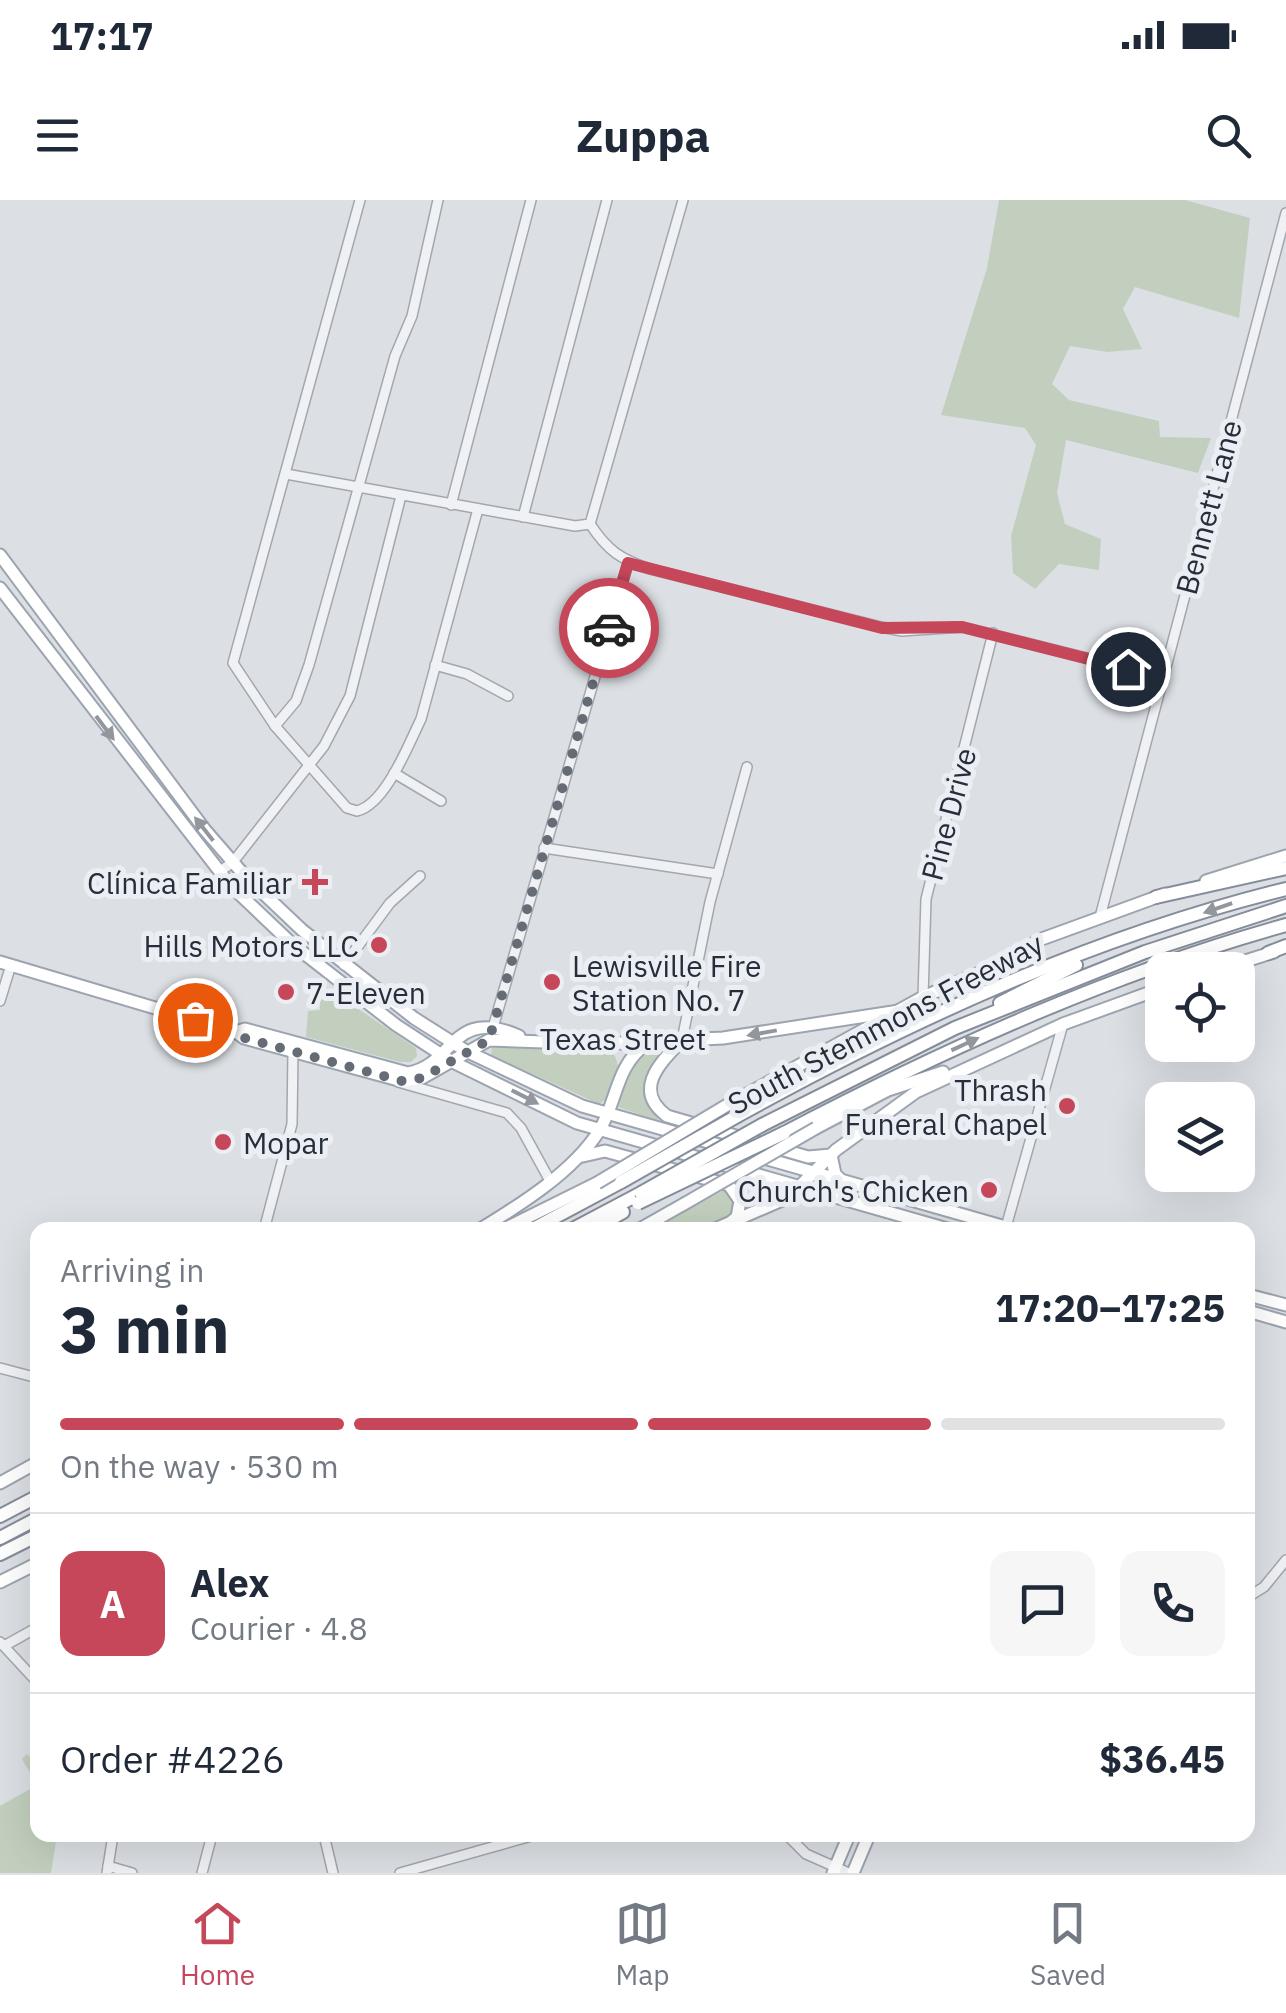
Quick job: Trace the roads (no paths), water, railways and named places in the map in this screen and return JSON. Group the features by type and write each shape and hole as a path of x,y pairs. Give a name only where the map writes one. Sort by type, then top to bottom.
{"highway":[{"path":"1156,896 1286,868"},
{"name":"South Stemmons Freeway","path":"547,1222 739,1115 974,996 1151,931 1286,889"},
{"path":"955,1028 1145,952 1286,906"},
{"name":"South Stemmons Freeway","path":"602,1222 640,1198 784,1133 876,1085 1067,1000 1194,951 1286,925"},
{"path":"588,1222 640,1198 762,1125 1034,984 1151,931"},
{"path":"1268,954 1286,947"},
{"path":"0,1516 30,1500"},
{"path":"0,1538 30,1522"},
{"path":"0,1554 30,1539"}],"main road":[{"path":"0,554 232,862 284,915 432,1029 466,1051 582,1106 983,1222"},
{"path":"16,577 1,588 219,872 320,968 438,1053 599,1130 921,1222"},
{"path":"46,650 64,641"},
{"path":"132,763 147,752"},
{"name":"South Stemmons Freeway","path":"519,1222 597,1184 728,1104 923,997 1008,961 1039,940 1156,896 1286,856"},
{"path":"1255,958 1268,954"},
{"path":"5,964 236,1032 245,1029 390,1074 416,1072 472,1030"},
{"name":"South Stemmons Freeway","path":"735,1222 772,1206 798,1188 831,1155 902,1100 1063,1024 1145,994"},
{"name":"Texas Street","path":"390,1074 422,1078 489,1040 646,1044 755,1035 899,1012"},
{"path":"432,1029 493,1026"},
{"name":"Texas Street","path":"493,1026 524,1038"},
{"path":"682,1040 650,1079 650,1095 658,1109 684,1121 808,1156 831,1155 834,1174 844,1182"},
{"path":"602,1044 619,1056 622,1069"},
{"path":"490,1222 571,1162 608,1114 622,1069 646,1044"},
{"name":"South Stemmons Freeway","path":"652,1222 888,1090 985,1058"},
{"path":"571,1162 592,1151 605,1151 728,1185 740,1206 730,1222"},
{"path":"877,1210 883,1202 916,1202"},
{"path":"1255,1297 1286,1305"},
{"path":"1255,1313 1286,1322"},
{"path":"2,1478 30,1466"},
{"path":"0,1582 30,1567"},
{"path":"835,1870 846,1842"},
{"path":"851,1873 866,1842"}],"street":[{"path":"360,200 233,663 275,726 342,805 357,811 370,805 394,773 421,718 478,509"},
{"path":"275,726 302,689 395,356 412,316 438,200"},
{"path":"450,504 531,200"},
{"path":"523,516 530,474 606,200"},
{"path":"684,200 590,524 606,548 628,563 882,628 902,631 948,626 994,633 1163,678"},
{"name":"Bennett Lane","path":"1100,918 1286,213"},
{"path":"286,474 574,526 590,524"},
{"path":"219,872 232,862 324,746 350,696 402,496"},
{"path":"489,1040 628,563"},
{"name":"Pine Drive","path":"923,997 926,900 994,633"},
{"path":"435,665 467,674 508,696"},
{"path":"682,1040 718,874 747,767"},
{"path":"394,773 440,801"},
{"path":"544,848 718,874"},
{"path":"344,965 390,903 420,876"},
{"path":"0,1001 5,964"},
{"path":"1009,1222 1063,1024"},
{"path":"266,1222 292,1124 293,1047"},
{"path":"390,1074 507,1114 521,1128 549,1180"},
{"path":"0,1368 30,1376"},
{"path":"1255,1593 1286,1560"},
{"path":"30,1631 2,1644 30,1674"},
{"path":"112,1842 108,1870 132,1873"},
{"path":"202,1873 210,1842"},
{"path":"326,1842 334,1873"},
{"path":"400,1873 510,1842"},
{"path":"792,1842 835,1870 851,1873"}],"place":[{"name":"Clínica Familiar","path":"315,882"},
{"name":"Hills Motors LLC","path":"379,945"},
{"name":"Lewisville Fire Station No. 7","path":"552,982"},
{"name":"7-Eleven","path":"286,992"},
{"name":"Thrash Funeral Chapel","path":"1067,1106"},
{"name":"Mopar","path":"223,1142"},
{"name":"Church's Chicken","path":"989,1190"}]}
